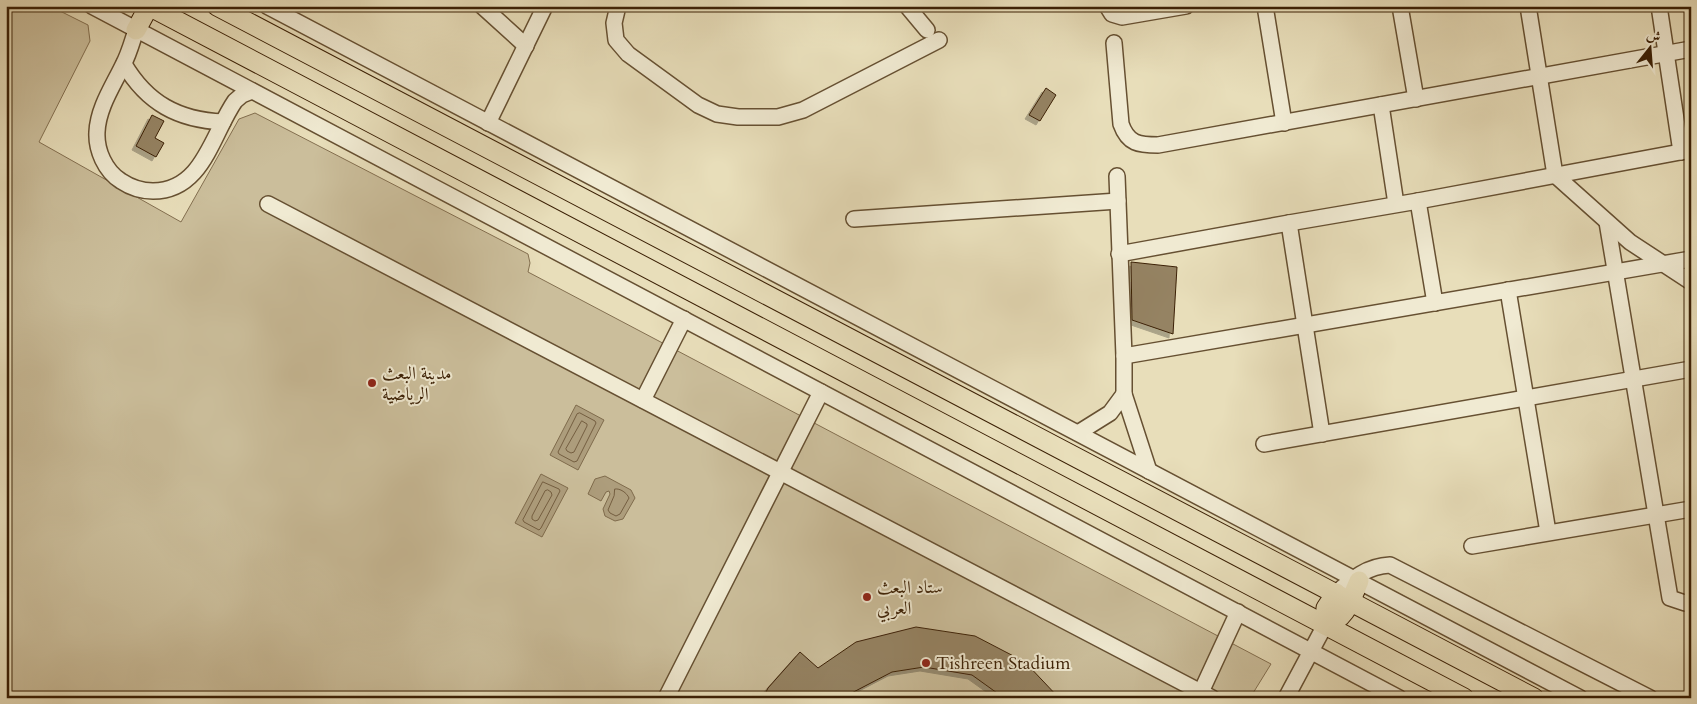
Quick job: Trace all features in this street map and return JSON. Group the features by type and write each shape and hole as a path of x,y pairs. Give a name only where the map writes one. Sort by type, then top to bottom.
{"main road":[{"path":"136,30 149,6 1464,698"},
{"path":"217,6 1534,698"},
{"path":"1325,625 1339,619 1344,614 1343,597 1356,579"}],"street":[{"path":"92,6 1399,698"},
{"path":"267,6 1580,698"},
{"path":"482,6 526,46"},
{"path":"488,124 545,6"},
{"path":"618,6 614,32 616,40 628,54 698,105 717,114 738,117 778,117 803,110 939,40"},
{"path":"907,6 928,30"},
{"path":"1107,6 1112,14 1122,17 1186,6"},
{"path":"1265,6 1284,122"},
{"path":"1400,6 1416,99"},
{"path":"1528,6 1555,175 1630,242 1691,282"},
{"path":"1119,254 1686,151 1666,53 1659,6"},
{"path":"136,30 124,64 105,102 96,132 102,159 110,171 120,180 139,189 160,190 174,187 186,180 196,171 204,159 236,101 242,95 252,91"},
{"path":"1114,43 1121,124 1125,134 1139,144 1158,145 1691,49"},
{"path":"124,64 141,88 165,108 193,119 223,122"},
{"path":"1381,105 1396,204"},
{"path":"1117,176 1124,394 1149,470"},
{"path":"854,219 1118,201"},
{"path":"1418,201 1435,303"},
{"path":"268,204 1206,695 1238,612"},
{"path":"1607,222 1670,598 1685,603 1691,602"},
{"path":"1290,223 1322,434"},
{"path":"1124,356 1691,259"},
{"path":"1508,290 1548,532"},
{"path":"643,400 684,319"},
{"path":"1264,444 1691,369"},
{"path":"666,698 821,392"},
{"path":"1078,433 1110,413 1124,394"},
{"path":"1472,546 1691,509"},
{"path":"1356,579 1371,568 1379,565 1390,565 1650,698"},
{"path":"1286,698 1325,625"}],"shaded area":[{"name":"مدينة البعث الرياضية","path":"6,6 50,6 88,25 90,41 39,142 181,222 239,119 255,113 528,254 530,263 528,272 1271,664 1250,698 6,698"}],"water":[{"path":"576,405 604,420 578,470 550,455"},
{"path":"541,474 568,488 542,537 515,523"},
{"path":"605,476 631,490 635,498 623,519 615,521 605,516 603,509 610,494 609,491 606,492 601,501 588,494 595,479"}],"building":[{"path":"1046,88 1056,95 1040,121 1029,115"},
{"path":"152,115 164,121 155,138 164,143 156,157 136,146"},
{"path":"1131,262 1177,267 1173,334 1132,320"},
{"name":"Tishreen Stadium","path":"916,627 975,636 1025,662 1059,698 1004,698 972,675 924,667 892,672 842,698 763,698 768,688 800,652 818,668 856,642"}],"place":[{"name":"مدينة البعث الرياضية","path":"372,383"},
{"name":"ستاد البعث العربي","path":"867,597"},
{"name":"Tishreen Stadium","path":"926,663"}]}
